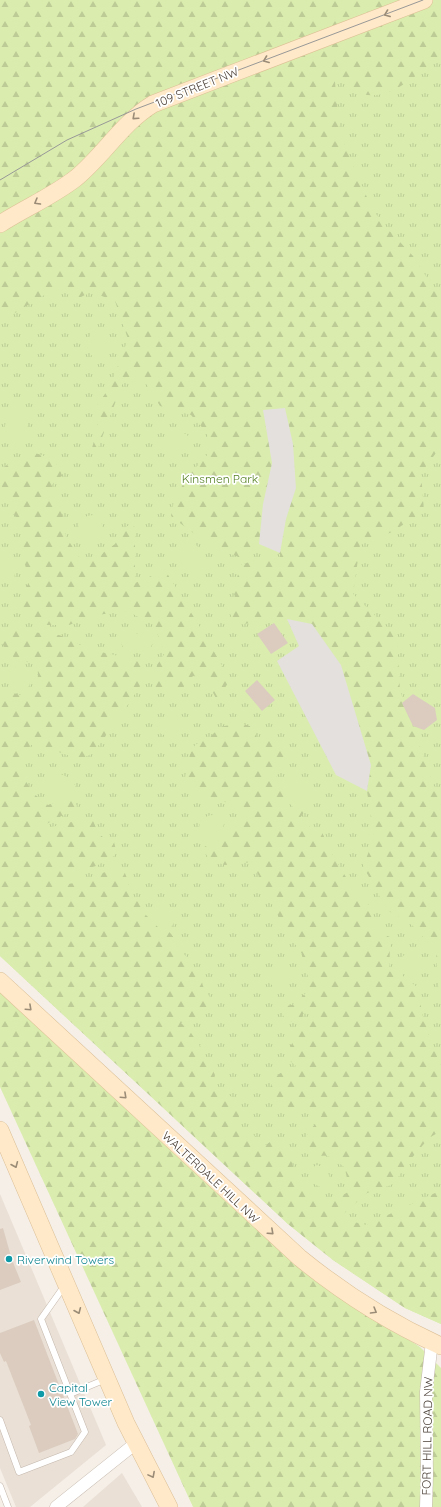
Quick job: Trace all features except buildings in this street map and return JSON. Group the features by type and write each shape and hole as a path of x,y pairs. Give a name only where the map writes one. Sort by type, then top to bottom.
{"main road":[{"name":"109 STREET NW","path":"2,222 55,192 76,178 137,115 153,104 424,0"},
{"name":"WALTERDALE HILL NW","path":"0,982 300,1258 326,1279 364,1305 436,1344"},
{"path":"0,1130 106,1378 136,1443 169,1507"}],"street":[{"name":"FORT HILL ROAD NW","path":"426,1507 426,1392 436,1344"},
{"path":"56,1507 136,1443"}],"lane":[{"path":"0,1420 20,1472 71,1452 85,1432 41,1319 66,1284"},
{"path":"70,1394 106,1378"},
{"path":"0,1486 8,1507"}],"shaded area":[{"path":"285,408 293,444 296,488 286,519 280,553 259,544 263,504 272,463 263,410"},
{"path":"287,619 312,624 341,665 371,765 367,791 336,775 277,661 299,646"},
{"path":"0,1194 106,1445 30,1507 16,1507 0,1468"},
{"path":"122,1473 142,1507 83,1507"}],"green space":[{"name":"Kinsmen Park","path":"0,0 441,0 441,1324 405,1308 333,1260 288,1224 0,956"},
{"path":"0,0 441,0 441,56 411,79 389,92 378,95 366,95 351,89 334,72 340,134 372,209 413,256 441,300 441,452 436,453 421,473 424,511 392,532 360,545 353,594 397,637 400,691 441,805 441,1002 439,996 436,951 412,925 387,910 363,866 374,839 367,791 371,765 312,624 287,619 234,625 230,613 236,609 236,599 232,589 242,564 259,558 280,558 280,554 258,545 241,558 204,540 171,516 175,496 192,472 208,454 207,433 191,415 160,406 145,382 125,377 98,448 90,455 98,427 97,405 110,387 128,339 115,301 91,292 77,299 56,288 0,322"},
{"path":"98,330 105,333 106,342 99,356 92,356 88,351 88,342 91,333"},
{"path":"17,411 22,412 25,416 28,429 25,437 18,443 9,438 5,431 8,419"},
{"path":"181,433 186,434 191,439 189,446 182,453 176,455 172,454 168,447 173,436"},
{"path":"31,452 42,455 55,462 58,466 62,476 55,480 52,485 52,493 62,513 66,537 82,561 97,560 104,552 115,544 124,528 133,523 135,529 135,583 165,570 230,680 217,700 205,678 193,676 181,690 152,692 157,665 165,653 154,625 127,611 97,615 69,625 35,625 17,611 20,597 30,581 22,555 22,529 6,498 0,482 0,471 14,460"},
{"path":"93,515 101,521 101,534 96,543 92,546 85,546 78,532 78,527 83,519 87,516"},
{"path":"193,543 202,552 207,565 197,573 186,568 180,559 182,549 186,545"},
{"path":"0,555 8,559 13,566 15,574 13,582 8,584 0,580"},
{"path":"9,631 59,635 73,640 84,648 140,661 144,680 123,712 114,720 104,739 91,754 81,759 44,747 31,745 22,754 16,765 33,793 48,805 59,801 72,800 77,806 71,811 42,827 52,827 92,818 99,833 105,838 114,842 116,850 114,856 96,866 75,872 71,878 66,878 61,881 62,884 77,882 118,868 123,868 128,881 129,893 137,899 145,914 173,936 178,949 199,971 203,986 212,1001 202,1014 181,1023 189,1030 202,1049 203,1055 208,1060 215,1075 213,1085 228,1094 236,1102 239,1113 240,1129 246,1128 256,1137 261,1149 271,1141 287,1153 292,1162 295,1182 306,1186 329,1213 328,1210 335,1199 350,1191 344,1167 331,1157 310,1155 301,1147 307,1135 322,1115 303,1107 296,1107 292,1109 279,1102 270,1092 274,1079 280,1073 293,1069 296,1066 290,1061 287,1053 301,1026 311,1016 308,1013 303,1014 301,1022 292,1022 282,1015 281,1012 284,1006 292,1005 306,993 308,977 302,954 285,930 252,862 225,865 209,860 203,848 242,821 239,805 206,798 200,794 185,778 190,754 195,745 211,736 220,727 239,723 257,728 256,738 285,739 287,749 277,776 276,784 301,779 296,796 285,806 289,808 305,808 305,811 300,818 310,824 310,829 321,830 332,854 352,887 373,910 374,929 377,932 390,937 391,944 388,970 393,973 402,973 403,976 417,987 428,1034 441,1066 441,1127 439,1132 429,1138 404,1167 399,1176 391,1185 367,1193 339,1218 366,1225 441,1189 441,1324 405,1308 333,1260 288,1224 0,956 0,689 27,697 37,691 38,673 35,663 15,658 5,648 2,643"},
{"path":"132,633 144,634 151,638 153,642 151,647 134,653 127,651 121,643 125,636"},
{"path":"14,667 24,670 30,677 27,689 22,693 13,688 9,680 8,674"},
{"path":"175,715 184,717 189,725 187,731 174,736 161,734 157,727 160,721 166,717"},
{"path":"296,771 304,778 310,791 309,807 302,810 292,806 288,801 285,790 287,779 290,774"},
{"path":"53,774 66,776 75,785 75,793 70,798 57,795 48,787 47,779"},
{"path":"211,815 218,817 224,823 221,832 210,838 205,837 202,834 199,826 205,818"},
{"path":"164,902 172,909 175,916 173,924 166,931 156,925 152,916 154,908 158,904"},
{"path":"411,950 420,955 424,964 419,978 415,981 404,972 400,959"},
{"path":"275,967 288,968 291,973 291,979 287,984 276,986 270,984 266,978 268,970"},
{"path":"0,991 341,1295 420,1347 441,1368 441,1507 193,1507 0,1087"},
{"path":"317,1165 326,1169 329,1174 330,1183 326,1189 315,1184 309,1176 310,1169"}],"tram line":[{"path":"0,180 67,140 136,109 423,0"}],"place":[{"name":"Riverwind Towers","path":"9,1259"},
{"name":"Capital View Tower","path":"41,1394"}]}
